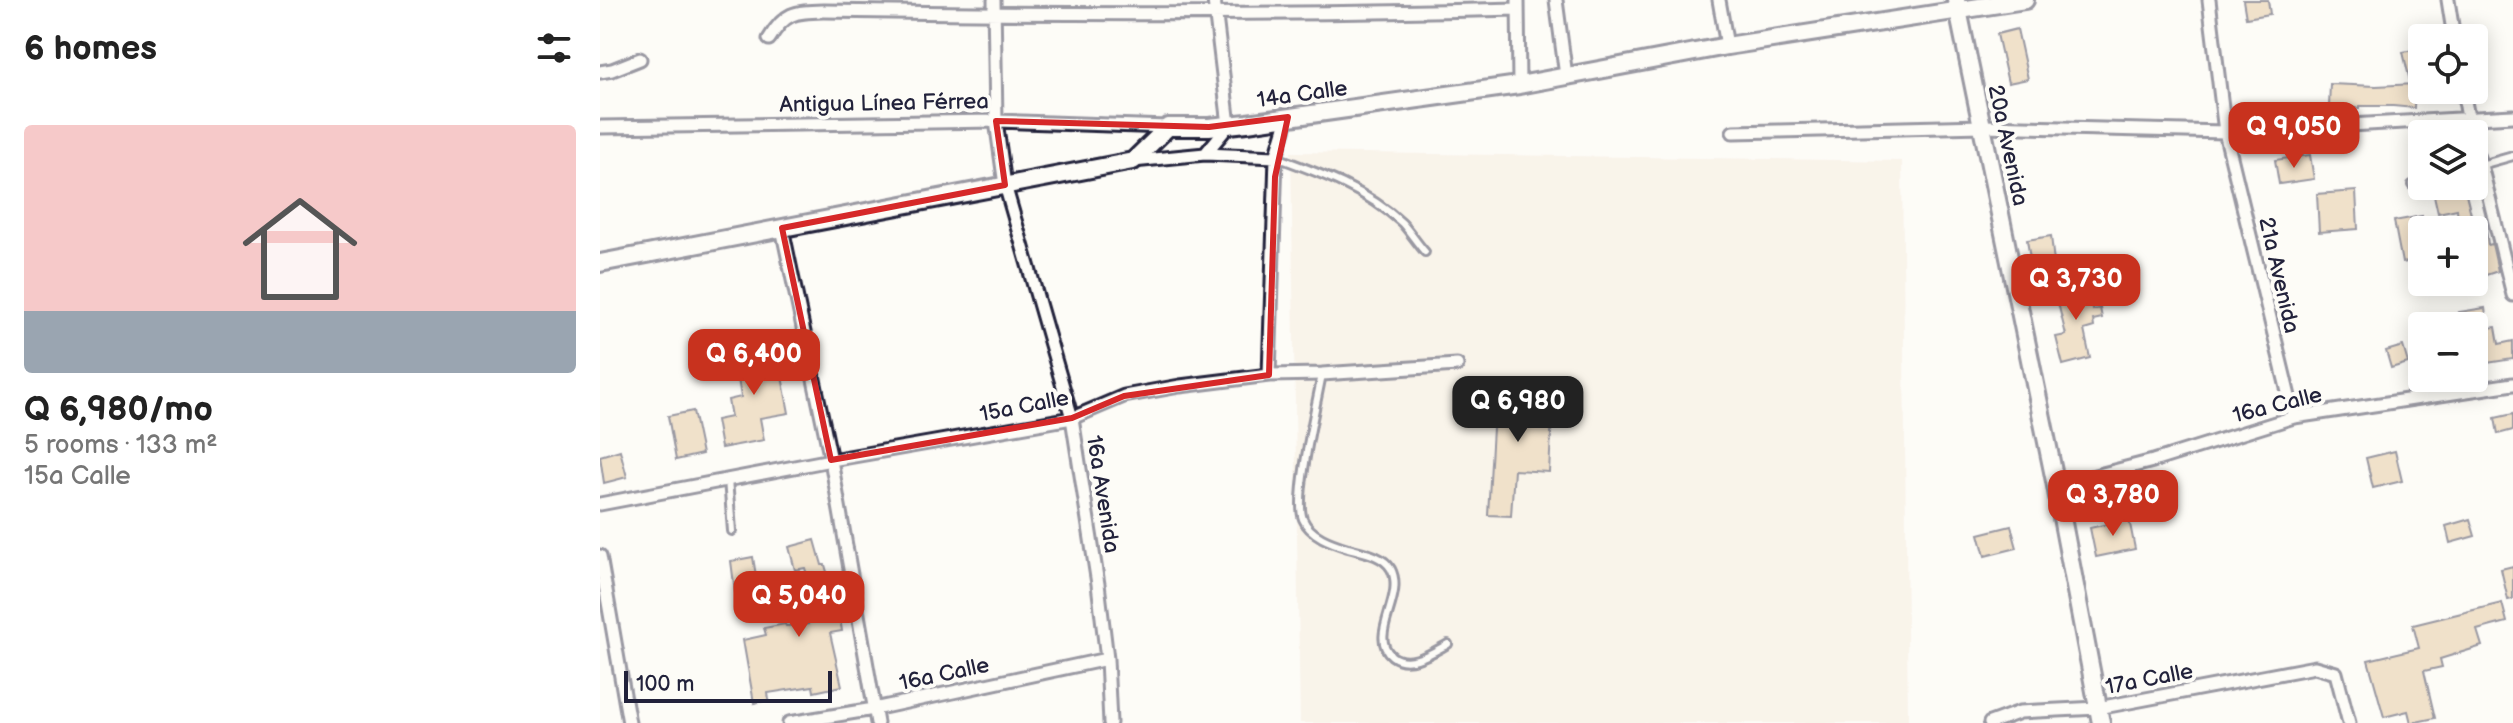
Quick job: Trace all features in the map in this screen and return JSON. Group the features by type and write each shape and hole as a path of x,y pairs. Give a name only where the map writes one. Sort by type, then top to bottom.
{"street":[{"name":"16a Avenida","path":"994,0 996,121 1005,185 1072,418 1098,584 1107,659 1110,723"},
{"path":"1353,0 1354,13"},
{"path":"1556,0 1566,76"},
{"path":"1719,0 1727,46"},
{"name":"14a Calle","path":"1168,127 1229,125 1519,85 1957,6 2025,0"},
{"name":"21a Avenida","path":"2209,0 2225,132 2294,417"},
{"path":"2448,0 2452,24"},
{"path":"769,39 780,21 799,12 994,14 1215,6 1354,13 1518,5 1519,85"},
{"path":"1205,154 1229,125 1215,6"},
{"name":"20a Avenida","path":"1957,6 2100,715"},
{"path":"600,72 640,59"},
{"path":"2465,104 2467,118"},
{"path":"1733,132 1983,126 2225,132 2513,116"},
{"path":"1269,375 1276,157 1288,117"},
{"name":"Antigua Línea Férrea","path":"600,127 996,121 1168,127"},
{"path":"1133,161 1168,127"},
{"path":"600,263 1133,161 1205,154 1276,157"},
{"path":"2488,193 2513,295"},
{"path":"782,228 831,460 877,723"},
{"name":"15a Calle","path":"600,504 1072,418 1124,396 1180,386 1269,375 1457,365"},
{"name":"16a Calle","path":"2056,486 2153,461 2294,417 2513,384"},
{"path":"600,556 629,723"},
{"name":"16a Calle","path":"789,723 874,709 1107,659"},
{"name":"17a Calle","path":"1990,723 2020,712 2100,715 2315,667 2336,673 2349,723"}],"lane":[{"path":"2488,163 2513,156"},
{"path":"1276,157 1356,190 1401,223 1425,252"},
{"path":"1322,374 1300,498 1303,520 1321,537 1375,556 1391,569 1395,591 1383,629 1387,652 1396,659 1409,661 1425,657 1448,644"},
{"path":"728,479 732,531"}],"highlighted area":[{"path":"1288,117 1275,177 1269,375 1124,396 1072,418 831,460 782,228 1005,185 996,121 1209,127"}],"shaded area":[{"path":"1291,152 1902,161 1908,723 1300,723"}],"building":[{"path":"2243,0 2268,0 2270,14 2246,18"},
{"path":"2017,29 2028,79 2008,83 1997,34"},
{"path":"2408,51 2408,73 2403,52"},
{"path":"2330,84 2408,84 2408,104 2414,104 2414,108 2329,107"},
{"path":"2310,155 2314,179 2279,184 2275,160"},
{"path":"2356,191 2358,229 2319,232 2317,194"},
{"path":"2435,200 2468,200 2472,216 2458,216 2457,209 2438,213"},
{"path":"2408,218 2408,262 2402,263 2394,221"},
{"path":"2051,236 2054,262 2031,265 2027,240"},
{"path":"2492,244 2498,271 2488,274 2488,245"},
{"path":"2086,283 2093,310 2100,308 2102,318 2093,320 2094,327 2084,330 2090,358 2063,365 2056,337 2066,335 2055,291"},
{"path":"2485,308 2486,312 2459,312"},
{"path":"2496,327 2499,344 2513,341 2513,359 2488,363 2488,328"},
{"path":"776,345 789,413 760,418 764,440 721,448 716,420 731,417 728,400 741,397 734,354"},
{"path":"2403,346 2408,363 2391,368 2386,351"},
{"path":"1495,393 1553,396 1549,472 1514,470 1511,516 1488,515"},
{"path":"693,411 702,454 676,460 668,416"},
{"path":"2513,414 2513,430 2498,434 2495,418"},
{"path":"620,450 627,477 604,483 600,456"},
{"path":"2395,451 2402,481 2373,488 2366,458"},
{"path":"2129,519 2135,549 2096,557 2090,528"},
{"path":"2470,519 2475,536 2450,543 2446,526"},
{"path":"2011,526 2017,548 1985,556 1979,534"},
{"path":"815,540 838,605 842,631 830,633 842,686 814,692 813,686 768,693 769,700 754,703 743,640 766,635 764,628 808,624 802,596 812,593 805,568 795,570 789,547"},
{"path":"753,557 758,589 735,592 731,561"},
{"path":"2513,566 2513,599 2508,600 2501,569"},
{"path":"2502,603 2507,622 2477,630 2482,646 2440,659 2442,667 2424,671 2435,718 2411,723 2408,711 2384,717 2368,660 2419,648 2413,625"}]}
